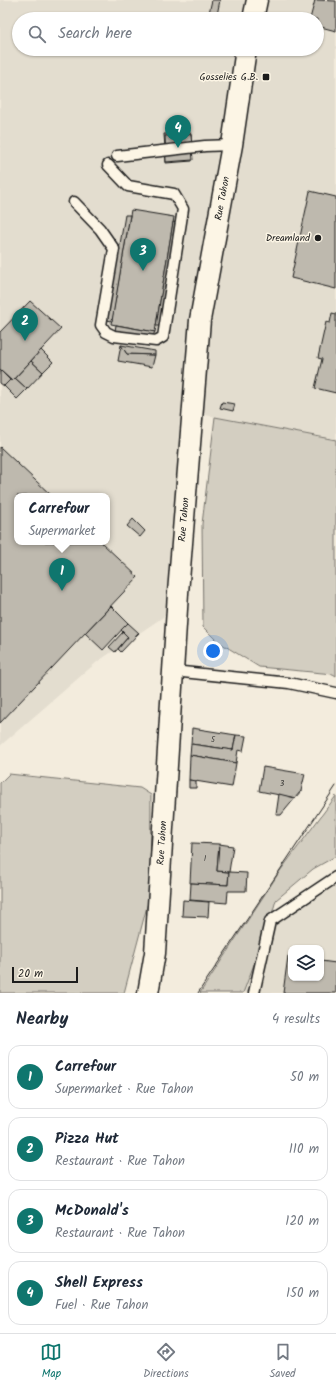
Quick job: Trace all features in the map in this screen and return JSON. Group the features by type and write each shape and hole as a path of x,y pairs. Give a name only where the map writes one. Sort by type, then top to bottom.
{"street":[{"path":"254,12 257,0"},
{"name":"Rue Tahon","path":"148,993 155,954 178,593 200,320 232,145 245,56"}],"lane":[{"path":"117,156 205,146 232,145"},
{"path":"74,202 100,229 114,249 101,325 106,332 114,336 156,341 163,337 183,209 174,194 128,186 108,166"},
{"path":"173,671 289,683 336,693"},
{"path":"254,993 270,921 336,877"}],"shaded area":[{"path":"0,0 254,0 252,12 12,12 12,56 324,56 324,12 259,12 262,0 336,0 336,440 195,413 166,615 97,662 0,746"},
{"path":"215,417 336,440 336,676 333,674 259,667 217,641 203,627 202,524"},
{"path":"9,774 140,788 151,795 150,895 124,993 0,993 0,783"},
{"path":"336,796 336,856 313,869 276,900 268,928 243,993 200,993 280,871"},
{"path":"336,875 336,993 201,993 238,935"}],"building":[{"path":"212,0 220,0 218,12 209,12"},
{"path":"315,0 336,1 336,31 324,28 324,12 312,12"},
{"path":"191,133 192,161 166,163 164,134"},
{"path":"191,134 193,160 166,162 165,136"},
{"name":"Dreamland","path":"310,191 336,197 336,289 291,278"},
{"path":"131,210 174,217 155,332 111,324"},
{"path":"125,215 130,215 112,321 107,320"},
{"path":"173,222 177,223 161,326 156,326"},
{"path":"30,301 61,329 12,381 0,370 0,332"},
{"path":"332,313 336,314 336,393 315,388 322,359 318,358 326,322 330,323"},
{"path":"116,325 155,332 152,337 115,331"},
{"path":"121,345 127,354 155,355 152,367 118,361"},
{"path":"121,345 155,351 155,355 127,354"},
{"path":"41,350 53,362 43,372 31,361"},
{"path":"31,361 43,372 27,389 15,378"},
{"path":"0,370 10,380 4,386 0,383"},
{"path":"15,378 27,389 17,399 4,386 10,380 12,381"},
{"path":"222,402 235,404 233,411 220,408"},
{"path":"0,447 49,493 14,493 14,545 104,545 138,577 0,723"},
{"path":"133,519 145,531 140,537 127,526"},
{"path":"111,606 128,623 103,650 85,633"},
{"path":"128,623 139,633 121,652 118,649 128,637 121,630"},
{"path":"123,632 128,637 115,652 109,647"},
{"path":"192,728 236,735 233,750 191,744"},
{"path":"236,735 246,736 243,751 238,750 236,763 190,755 191,744 233,750"},
{"path":"190,755 236,763 232,787 189,780"},
{"path":"263,767 305,774 301,791 295,798 259,791"},
{"path":"189,780 196,781 196,788 189,788"},
{"path":"279,794 295,798 281,815 276,815"},
{"path":"192,843 219,844 217,871 229,872 228,885 190,883"},
{"path":"219,844 233,846 229,872 217,871"},
{"path":"229,872 247,873 246,891 228,891 227,903 190,900 191,883 228,885"},
{"path":"183,900 209,902 208,917 182,916"},
{"path":"288,956 288,981 324,981 324,961 336,963 336,993 283,993"}],"tram line":[{"path":"198,993 336,786"}],"place":[{"name":"Gosselies G.B.","path":"266,77"},
{"name":"Shell Express","path":"178,148"},
{"name":"Dreamland","path":"318,238"},
{"name":"McDonald's","path":"143,271"},
{"name":"Pizza Hut","path":"25,341"},
{"name":"Carrefour","path":"62,591"}]}
